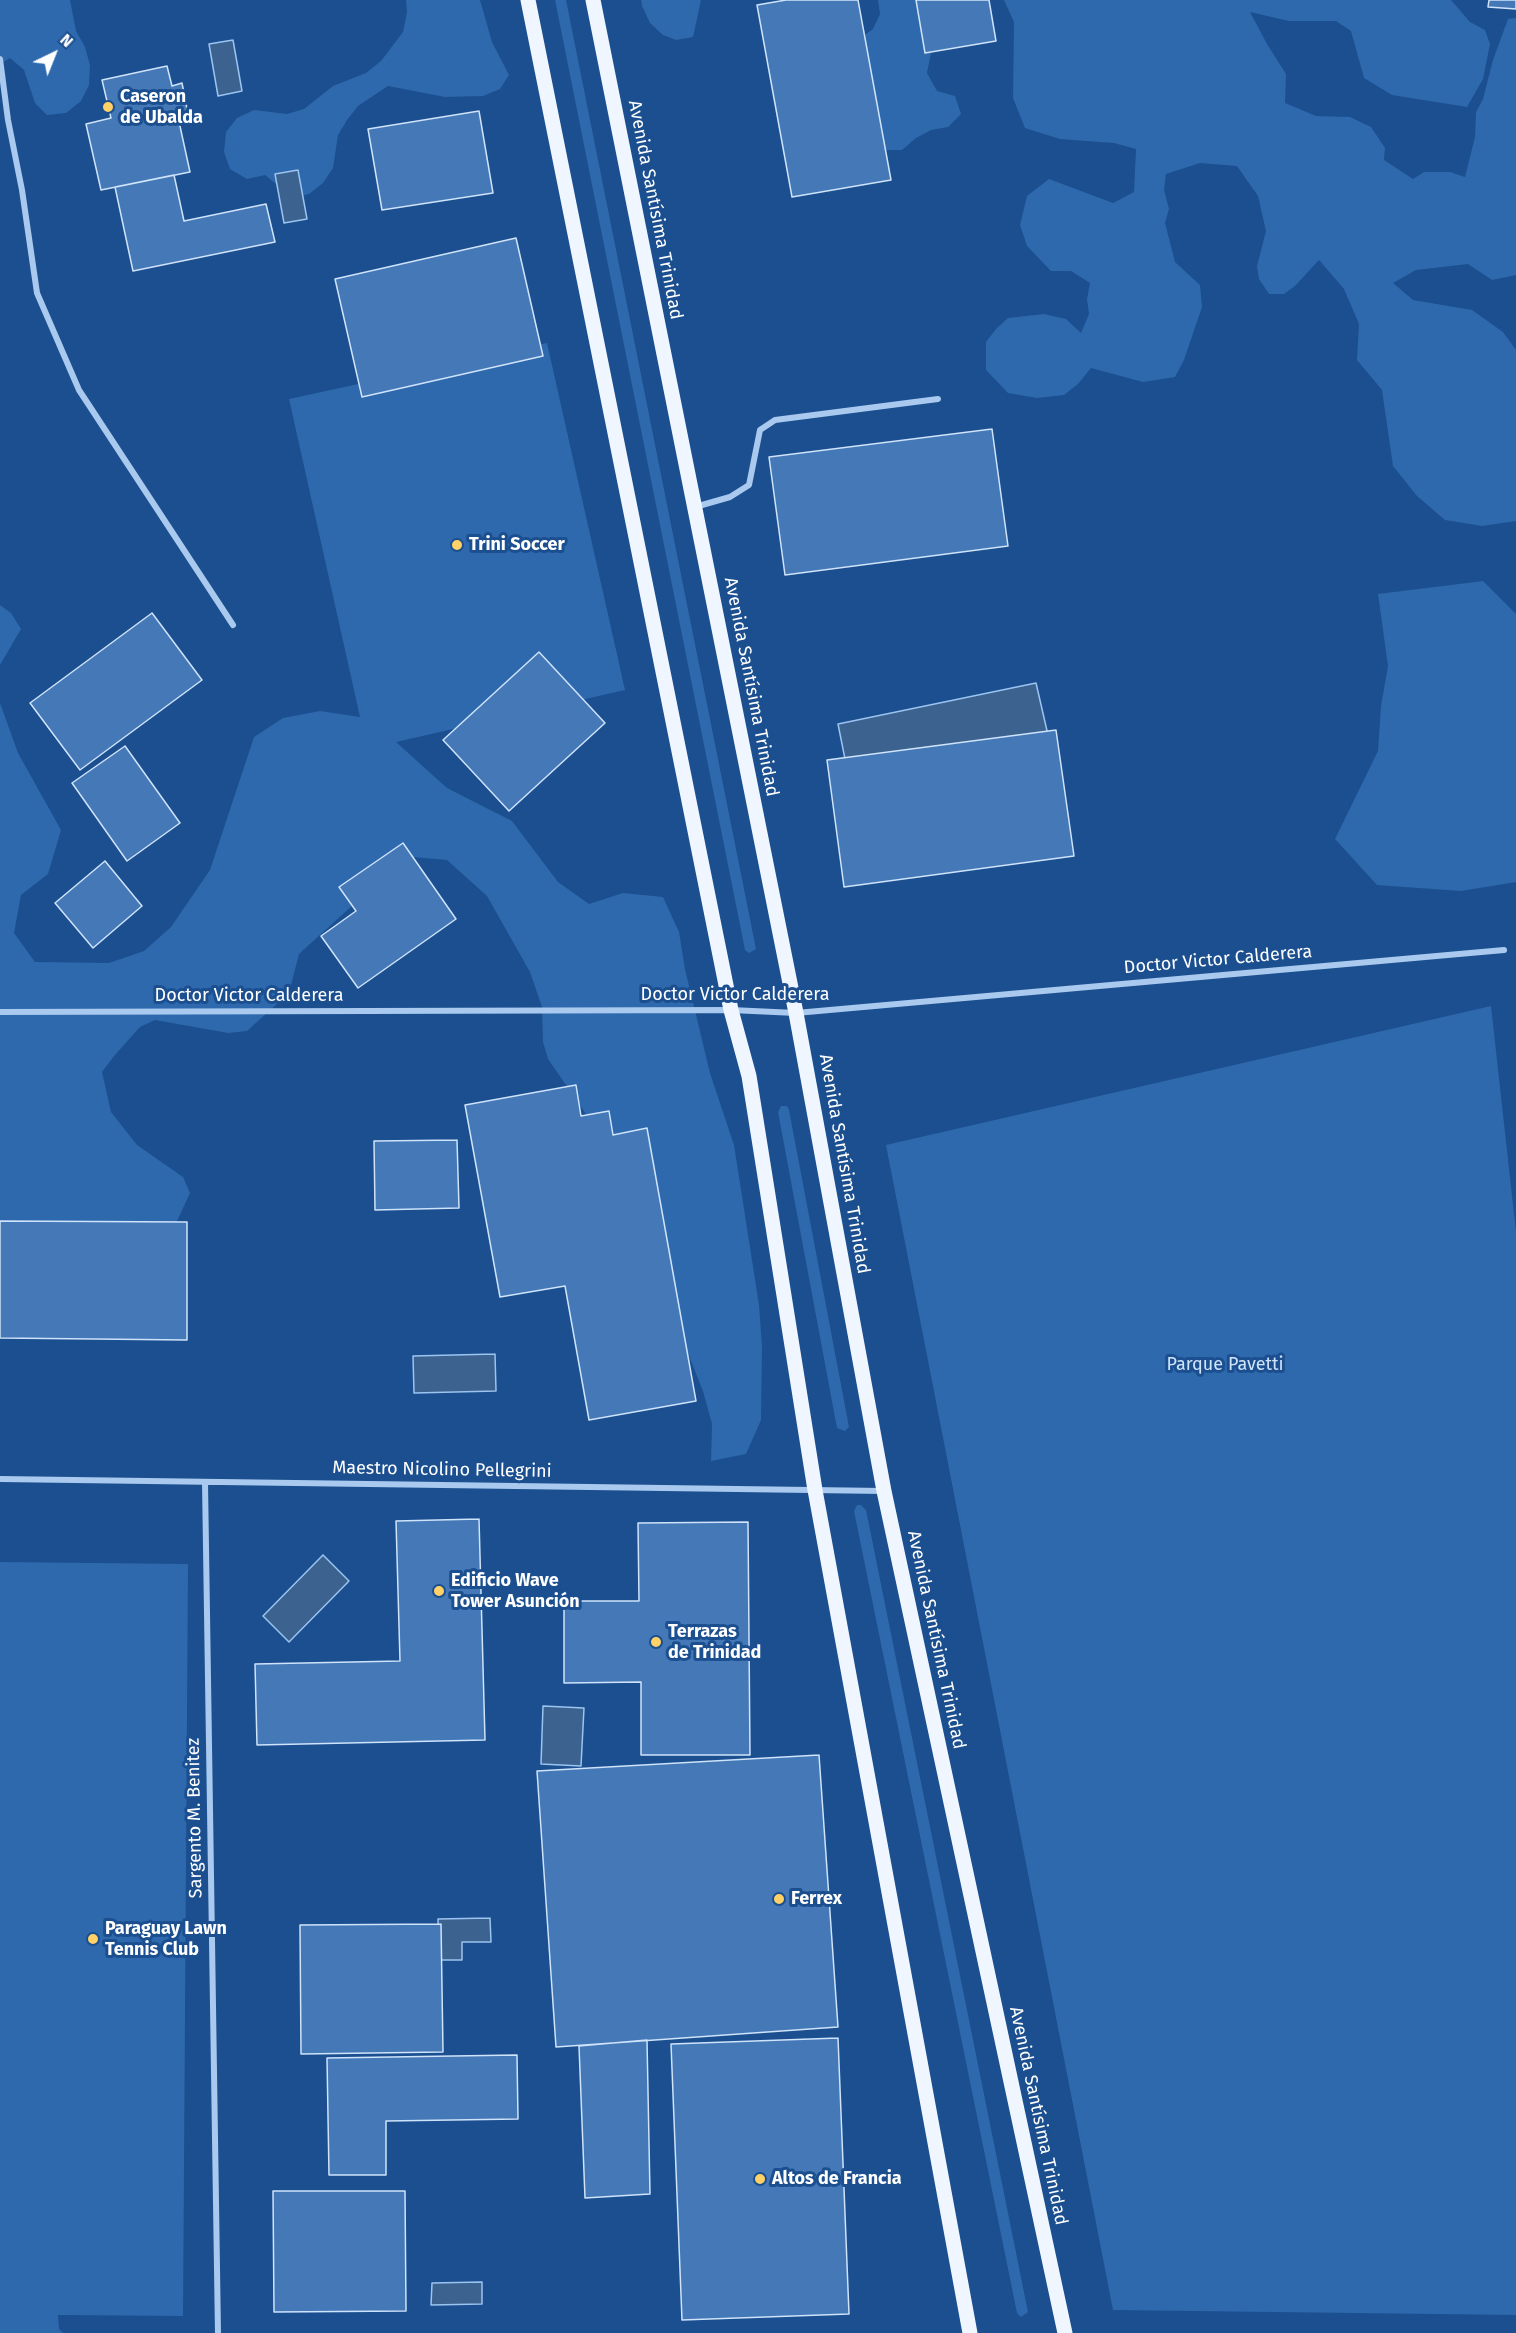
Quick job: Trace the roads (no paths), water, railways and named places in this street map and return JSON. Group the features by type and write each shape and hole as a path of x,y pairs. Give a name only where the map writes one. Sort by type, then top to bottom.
{"main road":[{"path":"528,0 731,1010 748,1076 815,1490 970,2333"},
{"name":"Avenida Santísima Trinidad","path":"593,0 796,1013 884,1491 1065,2333"}],"street":[{"path":"0,59 37,293 79,390 233,625"},
{"path":"695,507 730,497 749,485 756,461 760,430 775,420 938,399"},
{"name":"Doctor Victor Calderera","path":"0,1012 731,1010 796,1013 1504,950"},
{"name":"Maestro Nicolino Pellegrini","path":"0,1479 884,1491"},
{"name":"Sargento M. Benitez","path":"205,1482 218,2333"}],"place":[{"name":"Caseron de Ubalda","path":"108,107"},
{"name":"Trini Soccer","path":"457,545"},
{"name":"Edificio Wave Tower Asunción","path":"439,1591"},
{"name":"Terrazas de Trinidad","path":"656,1642"},
{"name":"Ferrex","path":"779,1899"},
{"name":"Paraguay Lawn Tennis Club","path":"93,1939"},
{"name":"Altos de Francia","path":"760,2179"}],"park label":[{"name":"Parque Pavetti","path":"1225,1365"}]}
